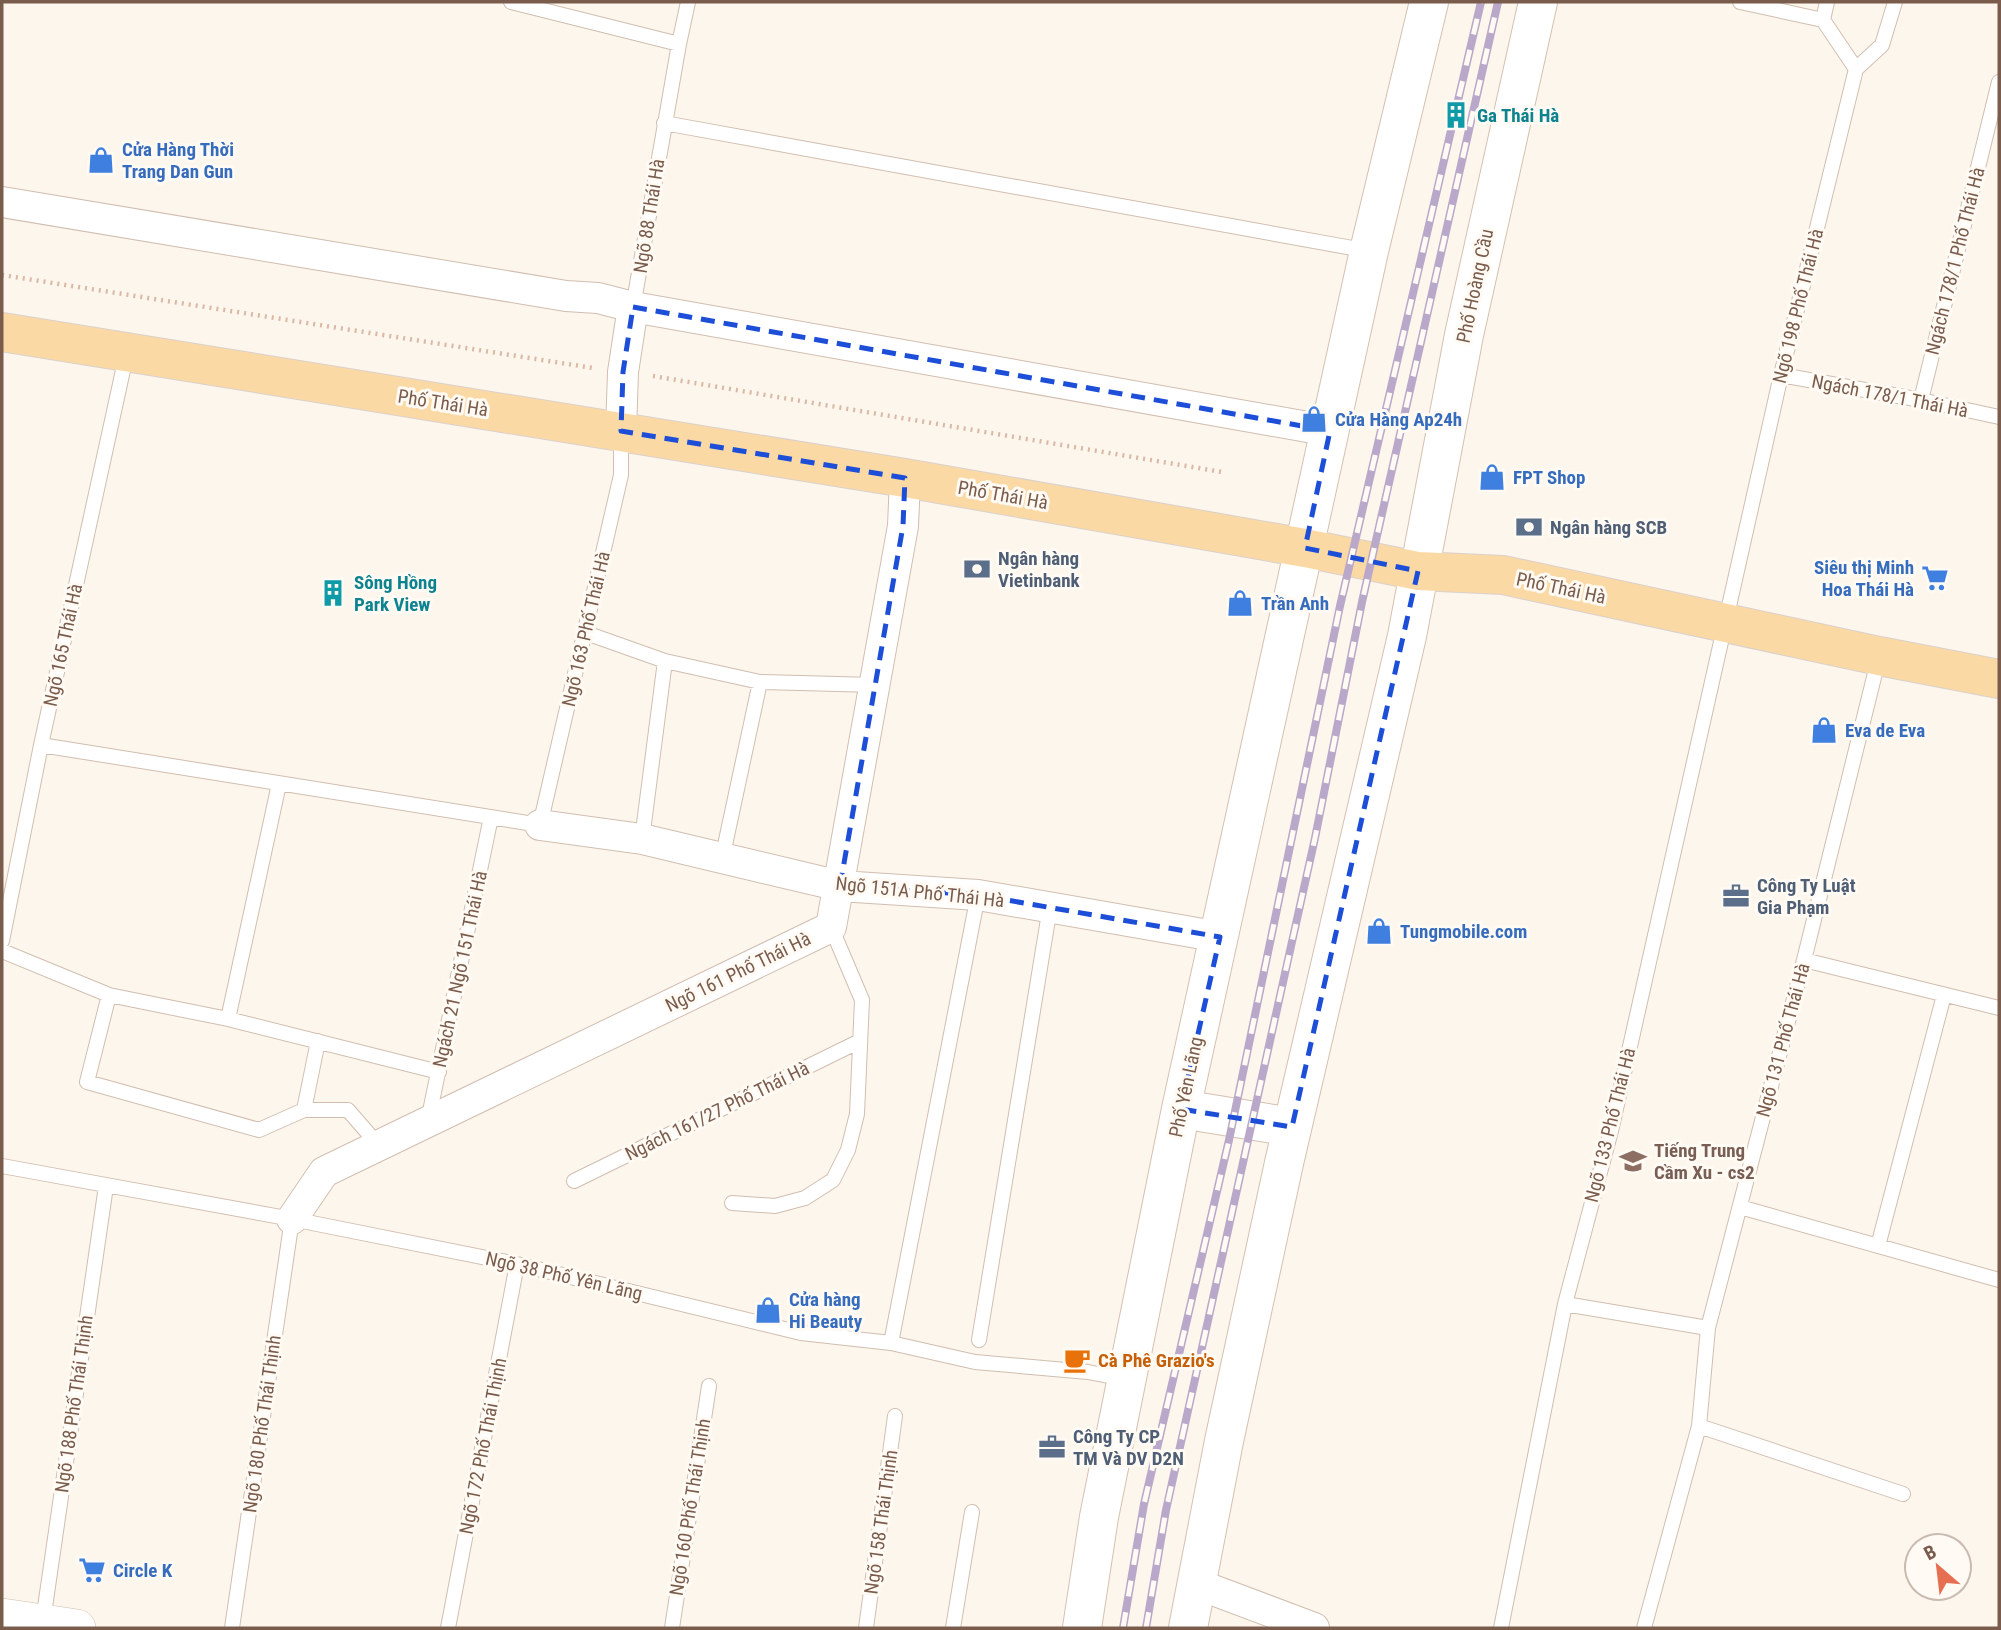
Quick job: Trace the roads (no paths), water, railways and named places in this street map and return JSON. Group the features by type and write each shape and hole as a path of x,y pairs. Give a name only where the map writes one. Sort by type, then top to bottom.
{"main road":[{"path":"1305,548 1369,251 1429,2"},
{"name":"Phố Hoàng Cầu","path":"1418,571 1464,335 1538,2"},
{"name":"Phố Thái Hà","path":"2,332 905,478 1305,548 1418,571 1503,575 1879,656 1999,679"},
{"name":"Phố Yên Lãng","path":"1082,1628 1099,1517 1181,1109 1305,548"},
{"path":"1188,1628 1224,1441 1292,1127 1407,636 1418,571"},
{"path":"1181,1109 1292,1127"}],"street":[{"path":"2,202 566,296 598,298 633,307 1331,430"},
{"name":"Ngõ 88 Thái Hà","path":"621,431 623,372 633,307"},
{"name":"Ngõ 161 Phố Thái Hà","path":"292,1219 324,1172 831,927 903,526 905,478"},
{"name":"Ngõ 151A Phố Thái Hà","path":"540,825 642,839 840,886 978,895 1220,937"},
{"path":"1197,1584 1314,1628"},
{"path":"2,1617 60,1625"}],"lane":[{"path":"511,2 679,44"},
{"name":"Ngõ 88 Thái Hà","path":"633,307 664,123 688,2"},
{"path":"1740,2 1823,20 1856,69 1882,45 1895,2"},
{"path":"1823,20 1828,2"},
{"name":"Ngõ 198 Phố Thái Hà","path":"1724,623 1856,69"},
{"name":"Ngách 178/1 Phố Thái Hà","path":"1921,400 1999,82"},
{"path":"664,123 1369,251"},
{"name":"Ngõ 165 Thái Hà","path":"2,941 41,745 127,351"},
{"name":"Ngách 178/1 Thái Hà","path":"1781,375 1999,417"},
{"name":"Ngõ 163 Phố Thái Hà","path":"540,825 621,475 621,431"},
{"name":"Ngõ 133 Phố Thái Hà","path":"1501,1628 1565,1304 1611,1131 1724,623"},
{"path":"586,633 665,661 760,682 875,685"},
{"name":"Ngõ 131 Phố Thái Hà","path":"1644,1628 1699,1426 1708,1328 1804,960 1879,656"},
{"path":"642,839 665,661"},
{"path":"722,859 760,682"},
{"path":"41,745 540,825"},
{"path":"228,1019 279,783"},
{"name":"Ngách 21 Ngõ 151 Thái Hà","path":"428,1122 491,817"},
{"path":"891,1343 978,895"},
{"path":"979,1340 1050,907"},
{"path":"733,1203 775,1206 805,1198 833,1180 848,1150 857,1114 862,1000 831,927"},
{"path":"2,951 109,995 228,1019 439,1072"},
{"path":"1804,960 1999,1008"},
{"path":"109,995 87,1082 259,1130 304,1110 348,1110 380,1147"},
{"path":"1878,1246 1944,995"},
{"path":"304,1110 318,1041"},
{"name":"Ngách 161/27 Phố Thái Hà","path":"574,1181 860,1041"},
{"name":"Ngõ 38 Phố Yên Lãng","path":"2,1166 292,1219 517,1264 801,1333 891,1343 975,1362 1088,1373 1126,1380"},
{"name":"Ngõ 188 Phố Thái Thịnh","path":"60,1625 106,1186"},
{"path":"1740,1207 1999,1280"},
{"name":"Ngõ 180 Phố Thái Thịnh","path":"232,1628 292,1219"},
{"name":"Ngõ 172 Phố Thái Thịnh","path":"448,1628 517,1264"},
{"path":"1565,1304 1708,1328"},
{"name":"Ngõ 160 Phố Thái Thịnh","path":"672,1628 709,1386"},
{"name":"Ngõ 158 Thái Thịnh","path":"866,1628 895,1416"},
{"path":"1699,1426 1903,1494"},
{"path":"953,1628 972,1512"}],"railway":[{"path":"1123,1628 1144,1504 1229,1140 1340,606 1481,2"},
{"path":"1146,1628 1166,1510 1315,838 1362,602 1498,2"}],"place":[{"name":"Ga Thái Hà","path":"1456,115"},
{"name":"Cửa Hàng Thời Trang Dan Gun","path":"101,160"},
{"name":"Cửa Hàng Ap24h","path":"1314,419"},
{"name":"FPT Shop","path":"1492,477"},
{"name":"Ngân hàng SCB","path":"1529,527"},
{"name":"Ngân hàng Vietinbank","path":"977,569"},
{"name":"Siêu thị Minh Hoa Thái Hà","path":"1935,578"},
{"name":"Sông Hồng Park View","path":"333,593"},
{"name":"Trần Anh","path":"1240,603"},
{"name":"Eva de Eva","path":"1824,730"},
{"name":"Công Ty Luật Gia Phạm","path":"1736,896"},
{"name":"Tungmobile.com","path":"1379,931"},
{"name":"Tiếng Trung Cầm Xu - cs2","path":"1633,1161"},
{"name":"Cửa hàng Hi Beauty","path":"768,1310"},
{"name":"Cà Phê Grazio's","path":"1077,1360"},
{"name":"Công Ty CP TM Và DV D2N","path":"1052,1447"},
{"name":"Circle K","path":"92,1570"}]}
